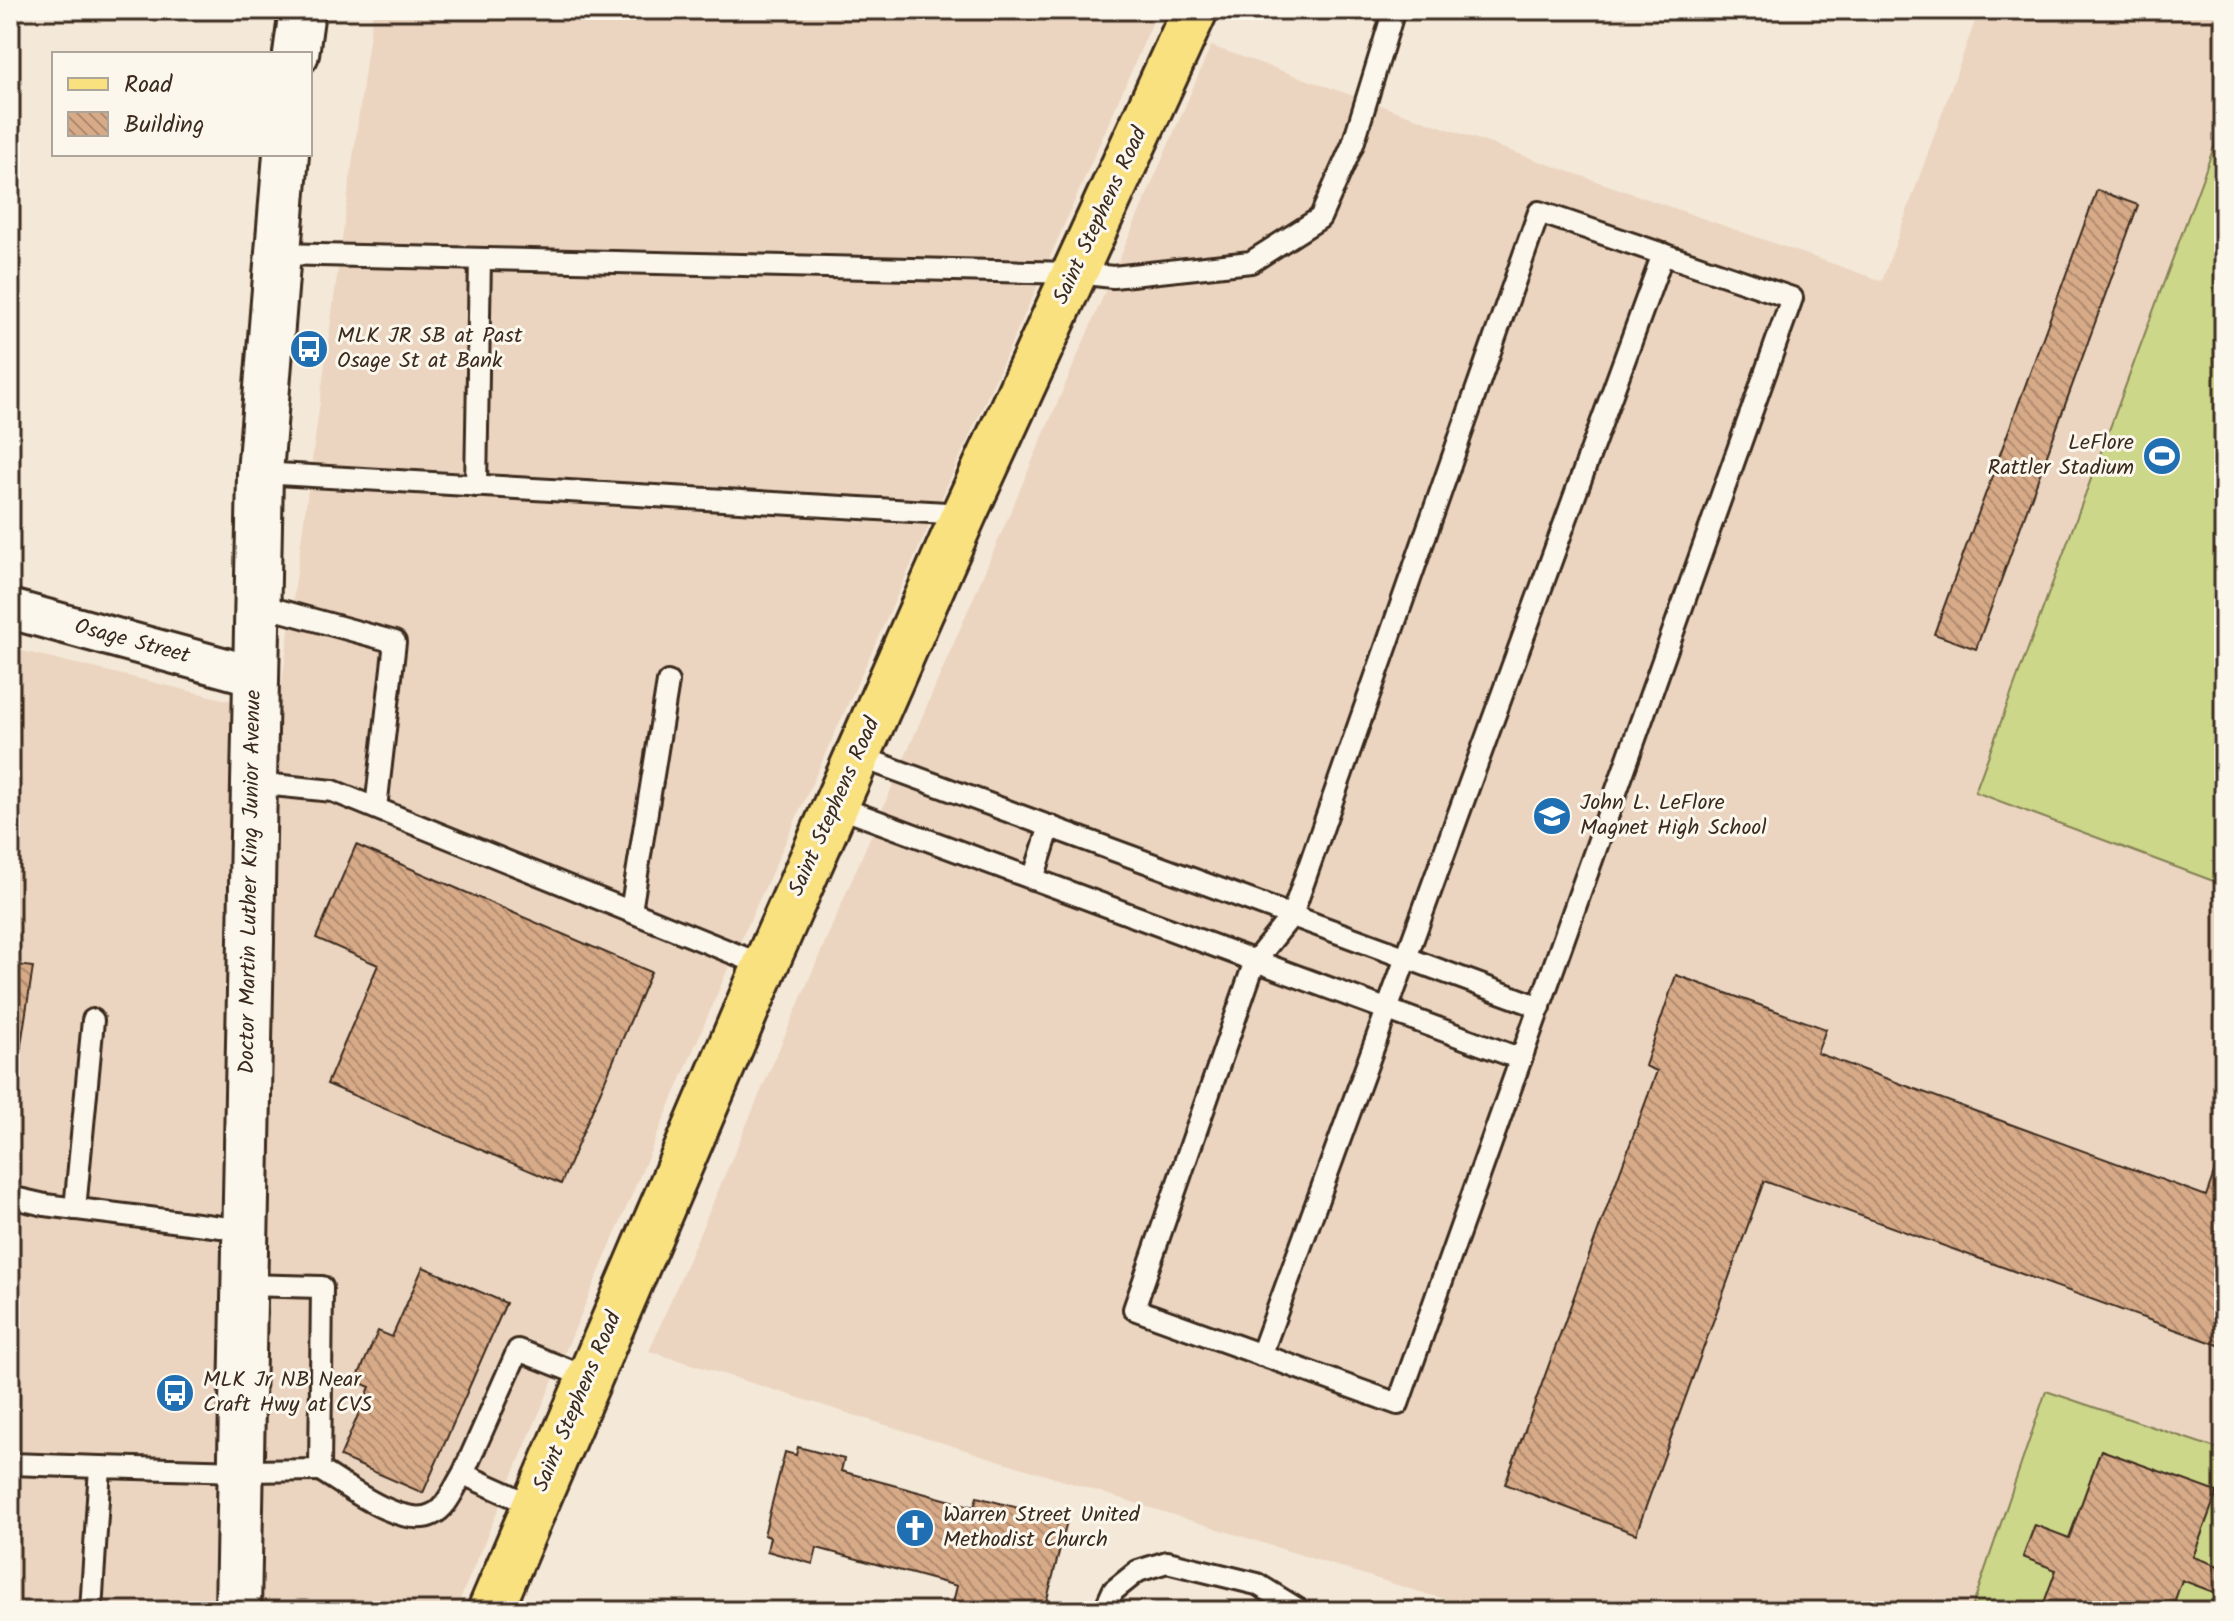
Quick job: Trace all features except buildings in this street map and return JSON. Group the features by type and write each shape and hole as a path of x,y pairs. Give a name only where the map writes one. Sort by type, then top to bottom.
{"main road":[{"path":"296,52 302,10"},
{"name":"Saint Stephens Road","path":"490,1611 765,966 964,514 1195,10"},
{"name":"Doctor Martin Luther King Junior Avenue","path":"238,1611 260,473 286,156"}],"street":[{"name":"Osage Street","path":"10,609 255,676"}],"lane":[{"path":"278,254 1075,273 1113,277 1251,262 1320,218 1353,144 1394,10"},
{"path":"1539,212 1792,298 1398,1404 1134,1309 1255,961 1292,915 1539,212"},
{"path":"1261,1355 1663,254"},
{"path":"476,486 480,259"},
{"path":"260,473 964,514"},
{"path":"256,604 395,642 376,808"},
{"path":"631,911 668,682"},
{"path":"858,756 1540,1007"},
{"path":"253,783 333,791 765,966"},
{"path":"836,806 1521,1059"},
{"path":"1033,879 1050,826"},
{"path":"75,1209 93,1020"},
{"path":"10,1197 75,1209 245,1230"},
{"path":"244,1285 322,1287 320,1470"},
{"path":"10,1464 241,1471 320,1470 392,1513 417,1517 433,1515 443,1506 463,1474 518,1350 589,1378"},
{"path":"91,1611 100,1467"},
{"path":"463,1474 534,1506"},
{"path":"1104,1611 1113,1591 1138,1571 1167,1562 1257,1584 1301,1611"}],"shaded area":[{"path":"373,10 1158,10 1033,296 727,971 455,1611 10,1611 10,648 278,712"},
{"name":"John L. LeFlore Magnet High School","path":"1979,10 2224,10 2224,1611 1491,1611 1426,1594 649,1351 1211,46 1882,281"}],"green space":[{"name":"LeFlore Rattler Stadium","path":"2224,120 2224,885 1975,792"},
{"path":"2046,1391 2224,1451 2224,1568 2193,1557 2217,1492 2101,1450 2069,1538 2034,1526 2023,1557 2056,1570 2041,1611 1971,1611"},
{"path":"2182,1580 2224,1596 2224,1611 2171,1611"}],"place":[{"name":"MLK JR SB at Past Osage St at Bank","path":"309,349"},
{"name":"LeFlore Rattler Stadium","path":"2162,456"},
{"name":"John L. LeFlore Magnet High School","path":"1552,816"},
{"name":"MLK Jr NB Near Craft Hwy at CVS","path":"175,1393"},
{"name":"Warren Street United Methodist Church","path":"915,1528"}]}
